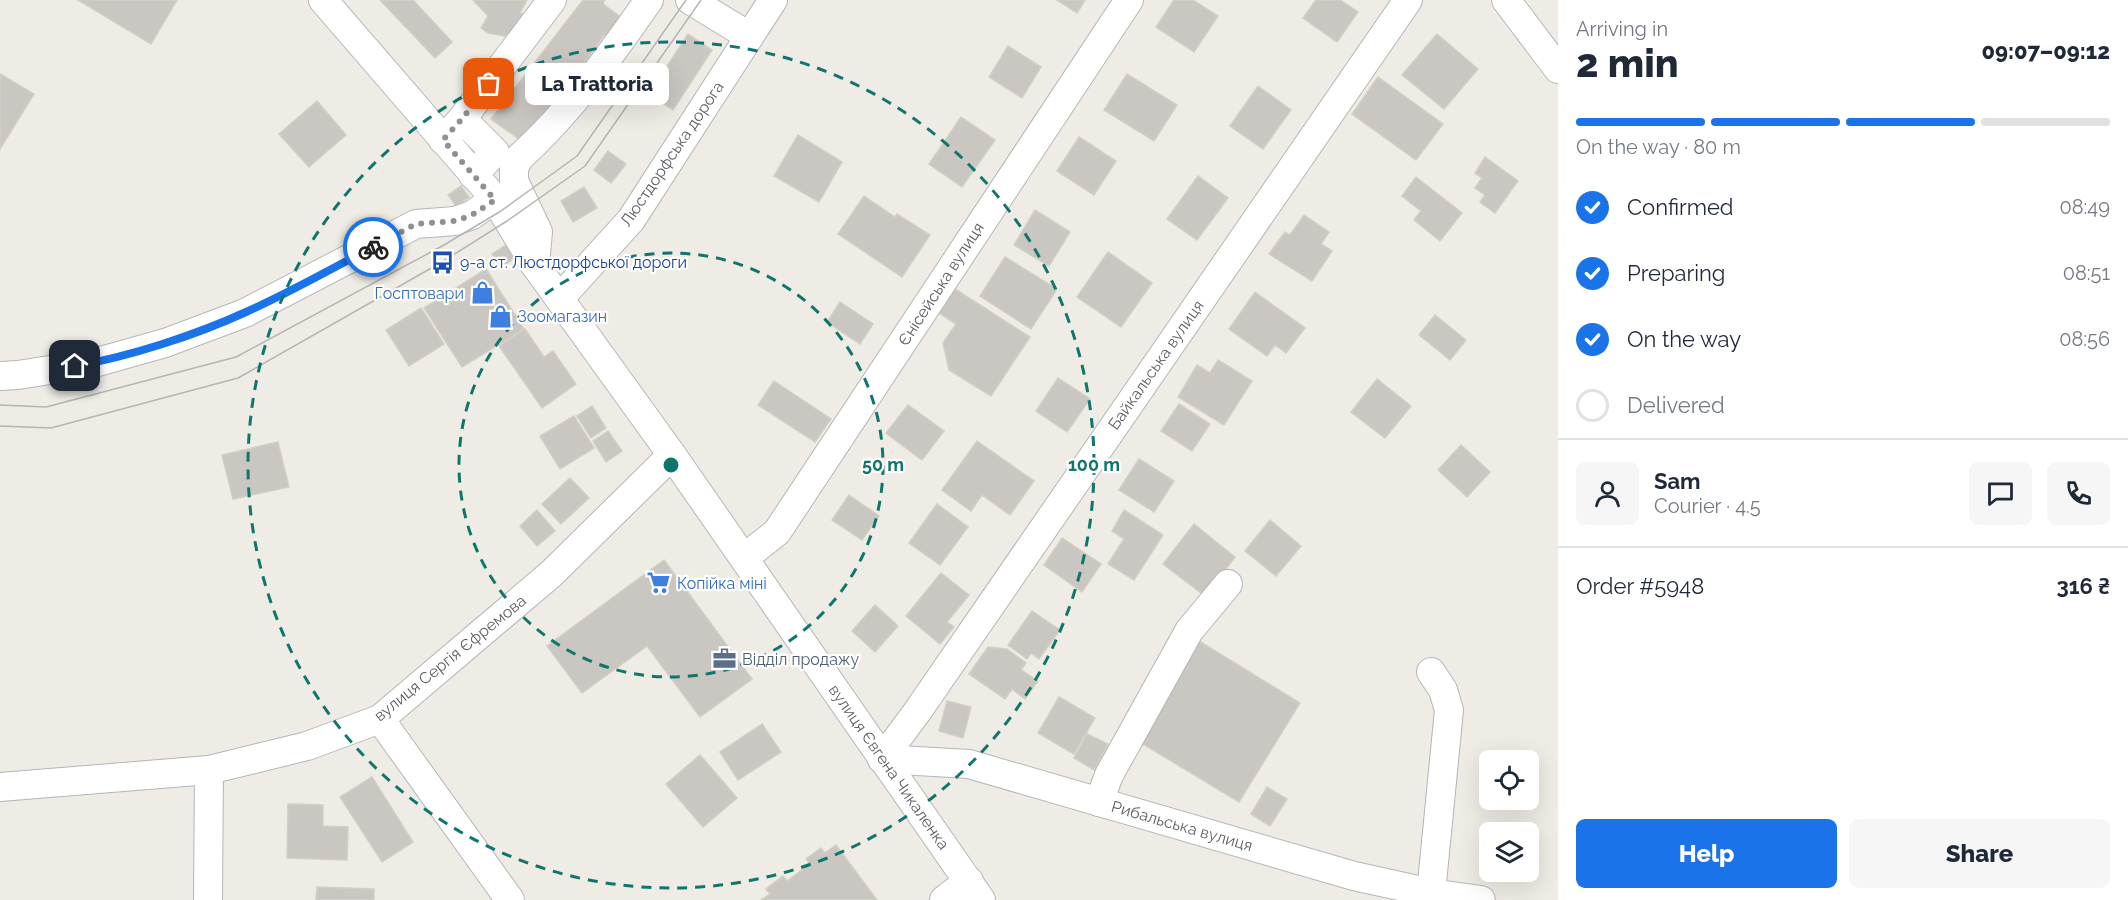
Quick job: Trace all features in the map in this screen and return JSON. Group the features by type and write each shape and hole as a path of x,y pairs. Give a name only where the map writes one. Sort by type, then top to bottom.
{"street":[{"name":"вулиця Євгена Чикаленка","path":"323,0 453,129 473,175 495,200 535,265 672,455 975,890"},
{"path":"453,129 552,0"},
{"path":"535,265 538,232 514,181 514,168 519,158 572,104 649,0"},
{"path":"690,0 749,36"},
{"name":"Люстдорфська дорога","path":"560,298 631,220 773,0"},
{"name":"Єнісейська вулиця","path":"744,558 777,532 1129,0"},
{"name":"Байкальська вулиця","path":"882,759 917,712 1408,0"},
{"path":"1506,0 1558,69"},
{"path":"0,376 94,363 165,343 245,313 416,224 455,221 472,215 495,200"},
{"name":"вулиця Сергія Єфремова","path":"0,787 209,770 307,746 381,720 551,574 672,455"},
{"path":"1100,802 1109,775 1190,631 1228,584"},
{"path":"1431,672 1443,690 1449,710 1431,893"},
{"path":"381,720 510,900"},
{"name":"Рибальська вулиця","path":"882,759 969,764 1354,876 1431,893 1481,900"},
{"path":"208,900 209,770"},
{"path":"944,900 975,890"}],"building":[{"path":"78,0 177,0 151,44"},
{"path":"380,0 413,0 452,42 435,58"},
{"path":"473,0 527,0 520,13 528,18 514,33 505,36 488,33 481,28 488,16"},
{"path":"583,0 605,0 603,4 630,24 616,44 604,35 526,144 491,119"},
{"path":"1057,0 1085,0 1077,13"},
{"path":"1174,0 1193,0 1218,16 1194,52 1156,27"},
{"path":"1316,0 1340,0 1358,12 1337,42 1303,18"},
{"path":"688,34 712,50 673,110 649,94"},
{"path":"1437,34 1478,69 1444,109 1402,75"},
{"path":"1008,46 1041,67 1022,98 989,77"},
{"path":"0,74 34,94 0,149"},
{"path":"1127,74 1177,105 1154,141 1104,110"},
{"path":"1378,77 1443,124 1416,160 1352,114"},
{"path":"1258,86 1291,110 1263,149 1230,126"},
{"path":"317,101 346,135 309,167 279,134"},
{"path":"961,117 995,140 962,187 929,164"},
{"path":"798,135 842,162 819,202 774,176"},
{"path":"1079,137 1116,161 1094,195 1057,171"},
{"path":"608,151 626,164 611,183 594,170"},
{"path":"1485,157 1518,181 1495,213 1480,202 1485,195 1475,188 1482,178 1475,173"},
{"path":"1198,176 1228,198 1197,240 1167,219"},
{"path":"1416,177 1462,213 1440,241 1414,220 1421,211 1402,196"},
{"path":"461,186 469,197 456,206 448,195"},
{"path":"584,187 597,208 573,222 561,201"},
{"path":"864,196 895,217 897,214 930,235 902,277 838,234"},
{"path":"1035,210 1070,232 1049,266 1014,245"},
{"path":"1304,215 1329,232 1321,244 1332,251 1312,281 1269,254 1285,232 1290,235"},
{"path":"506,245 515,258 500,268 492,254"},
{"path":"1108,252 1152,283 1121,327 1077,297"},
{"path":"1005,257 1057,289 1031,329 980,296"},
{"path":"486,269 524,329 462,367 424,308"},
{"path":"955,289 1030,337 991,396 949,370 943,343 956,324 939,313"},
{"path":"1255,292 1305,328 1286,353 1275,345 1267,356 1229,329"},
{"path":"840,302 873,324 860,344 827,322"},
{"path":"421,308 444,344 409,366 386,330"},
{"path":"1435,315 1466,340 1450,360 1419,335"},
{"path":"525,329 544,357 553,351 576,384 542,408 499,346"},
{"path":"1218,360 1252,381 1224,425 1178,397 1197,365 1210,373"},
{"path":"1058,378 1090,399 1067,432 1036,411"},
{"path":"1377,379 1411,406 1385,438 1351,412"},
{"path":"774,381 831,419 815,442 758,405"},
{"path":"1179,404 1210,424 1192,451 1161,431"},
{"path":"908,405 944,431 922,460 886,433"},
{"path":"592,406 606,428 591,438 577,416"},
{"path":"574,416 594,448 560,469 540,436"},
{"path":"608,431 622,451 606,462 593,441"},
{"path":"977,441 1034,481 1010,515 982,495 971,511 942,490"},
{"path":"278,442 289,487 233,499 222,455"},
{"path":"1461,445 1490,472 1467,497 1438,470"},
{"path":"1139,459 1174,481 1154,512 1119,490"},
{"path":"570,478 589,498 561,524 542,504"},
{"path":"849,495 879,516 862,540 832,520"},
{"path":"937,504 968,527 940,565 909,543"},
{"path":"537,510 555,531 537,546 520,526"},
{"path":"1124,510 1163,535 1134,580 1108,564 1124,539 1112,531"},
{"path":"1270,520 1301,546 1276,576 1245,551"},
{"path":"1194,524 1235,557 1205,596 1163,564"},
{"path":"1062,538 1101,564 1082,592 1044,565"},
{"path":"664,560 752,679 700,717 647,646 582,693 547,646"},
{"path":"941,573 969,595 947,622 954,627 940,644 906,616"},
{"path":"875,605 898,626 875,652 852,631"},
{"path":"1032,611 1060,630 1039,659 1031,653 1027,659 1008,645"},
{"path":"1199,641 1300,703 1239,802 1138,741"},
{"path":"988,647 1007,649 1026,663 1021,670 1038,681 1025,699 1012,689 1005,699 969,674"},
{"path":"1059,697 1095,718 1074,754 1038,733"},
{"path":"947,701 971,707 963,738 939,731"},
{"path":"762,724 781,752 738,780 720,752"},
{"path":"1087,734 1108,744 1094,770 1074,758"},
{"path":"700,755 737,798 703,827 666,784"},
{"path":"372,777 413,842 382,862 340,797"},
{"path":"1267,787 1287,799 1270,826 1251,814"},
{"path":"288,804 323,805 323,826 348,827 347,860 287,858"},
{"path":"836,845 877,900 761,900 770,894 766,889 783,876 787,881 810,864 806,859 821,848 825,853"},
{"path":"317,887 374,889 374,900 316,900"}],"tram line":[{"path":"0,405 46,407 236,357 444,245 501,211 577,156 686,0"},
{"path":"0,426 51,428 238,378 442,262 507,221 585,166 701,0"}],"way so far":[{"path":"373,247 416,224 455,221 472,215 495,200 443,140 489,84"}],"place":[{"name":"La Trattoria","path":"489,84"},
{"name":"9-а ст. Люстдорфської дороги","path":"442,262"},
{"name":"Госптовари","path":"482,293"},
{"name":"Зоомагазин","path":"500,316"},
{"name":"Копійка міні","path":"659,583"},
{"name":"Відділ продажу","path":"724,659"}],"route":[{"path":"75,366 165,343 245,313 373,247"}]}
